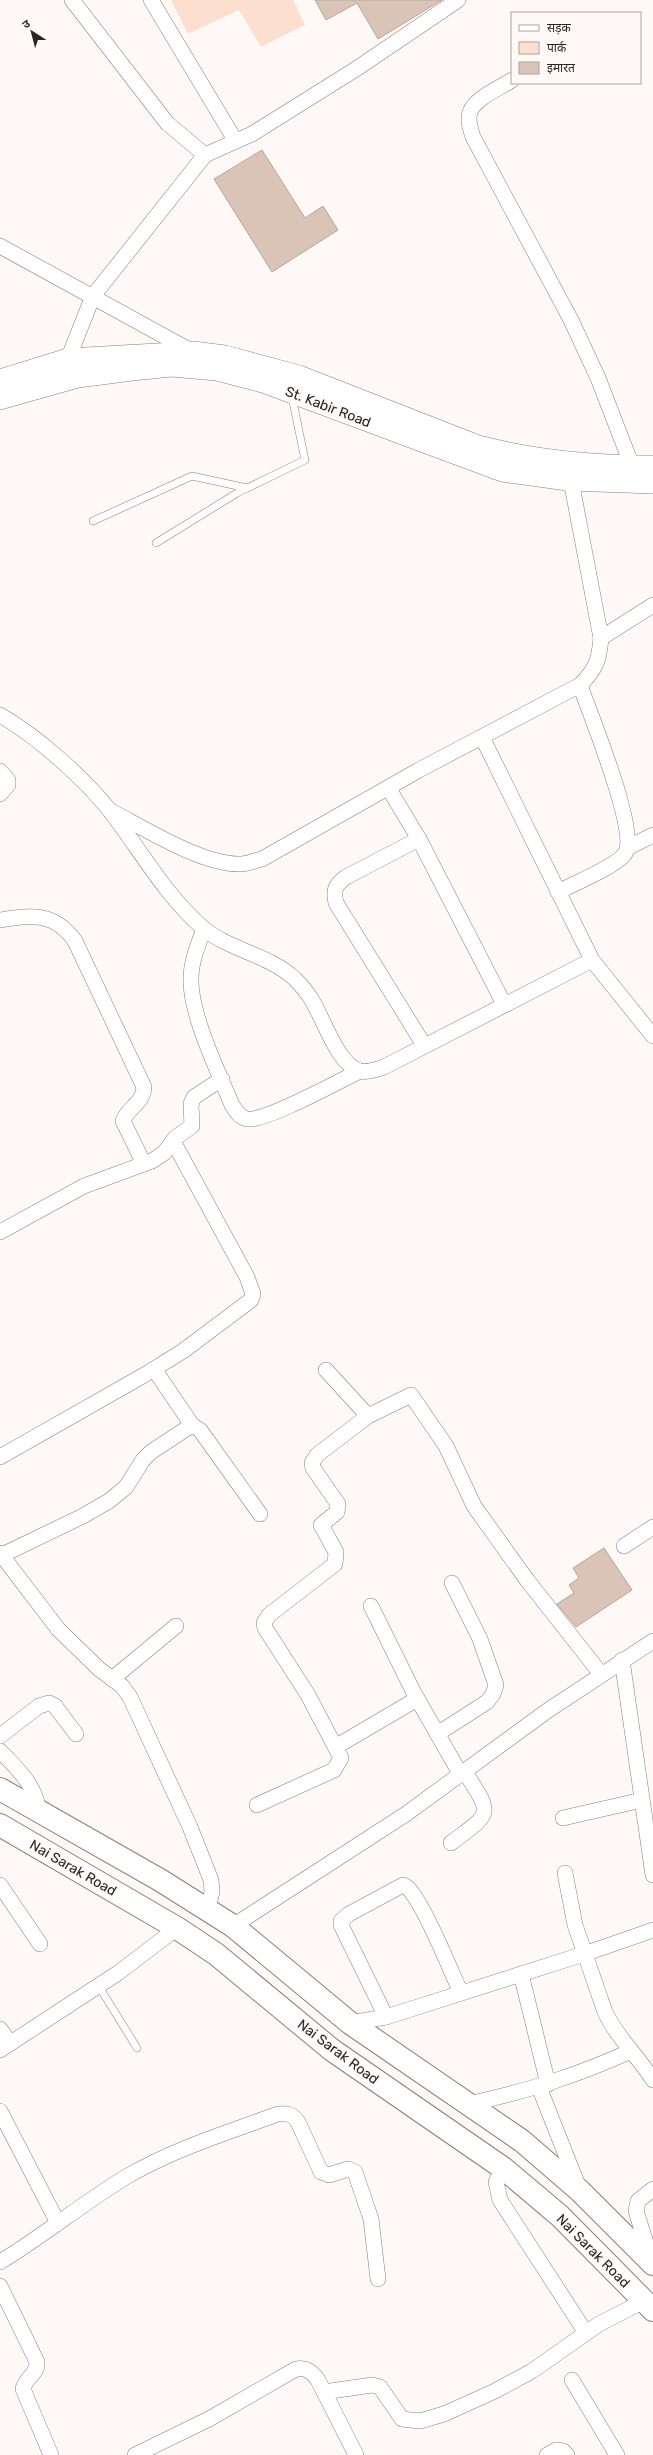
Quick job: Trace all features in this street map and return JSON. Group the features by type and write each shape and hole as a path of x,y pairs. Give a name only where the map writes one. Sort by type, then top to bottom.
{"main road":[{"name":"St. Kabir Road","path":"0,380 68,359 193,352 225,356 299,376 478,446 569,472 653,483"},
{"name":"St. Kabir Road","path":"0,398 78,377 171,366 217,370 263,382 502,471 569,472 632,466 653,466"},
{"path":"0,1789 38,1809 233,1926 350,2023 522,2141 580,2191 653,2264"},
{"name":"Nai Sarak Road","path":"0,1825 177,1928 216,1954 332,2050 503,2168 560,2216 648,2306"}],"street":[{"path":"72,0 162,118 205,156"},
{"path":"151,0 235,140"},
{"path":"68,359 93,296 205,156 235,140 252,134 356,69 458,0"},
{"path":"511,81 478,102 470,112 469,122 474,137 571,320 598,378 632,466"},
{"path":"0,246 193,352"},
{"path":"110,811 184,848 220,862 242,864 262,859 482,737 580,685 592,673 599,660 601,638 569,472"},
{"path":"601,638 653,604"},
{"path":"580,685 626,821 629,847"},
{"path":"0,715 57,758 110,811 173,898 204,929 281,966 310,997 340,1054 349,1064 360,1071"},
{"path":"482,737 592,960 653,1036"},
{"path":"0,771 8,780 8,785 0,794"},
{"path":"389,789 419,839 504,1004"},
{"path":"558,892 624,856 629,847 653,834"},
{"path":"419,839 338,883 334,893 336,903 424,1045"},
{"path":"0,920 24,916 46,918 56,921 65,928 75,941 144,1088 140,1101 125,1116 123,1121 144,1164"},
{"path":"204,929 193,957 191,979 192,999 234,1109 242,1117 249,1119 268,1114 360,1071 371,1071 384,1067 424,1045 592,960"},
{"path":"0,1232 84,1186 159,1157 173,1141 194,1123 191,1104 194,1097 222,1079"},
{"path":"1,1454 154,1369 246,1305 253,1294 247,1278 173,1141"},
{"path":"154,1369 192,1425 200,1430 260,1514"},
{"path":"326,1370 368,1416"},
{"path":"257,1805 334,1770 342,1758 337,1746 308,1694 265,1628 264,1623 269,1615 335,1564 336,1552 321,1526 337,1512 338,1504 313,1468 312,1463 317,1455 368,1416 411,1395 446,1446 478,1512 527,1580 601,1674"},
{"path":"192,1425 151,1452 143,1460 126,1487 109,1501 83,1516 1,1554 58,1629 112,1679 122,1686 130,1697 190,1827 211,1880 211,1896 204,1909"},
{"path":"624,1546 653,1527"},
{"path":"437,1734 487,1702 493,1694 496,1685 480,1639 452,1583"},
{"path":"371,1606 417,1699 437,1734 486,1806 486,1814 482,1820 451,1843"},
{"path":"112,1679 176,1626"},
{"path":"233,1926 463,1774 601,1674 653,1641"},
{"path":"622,1660 642,1800 649,1820 653,1876"},
{"path":"337,1746 417,1699"},
{"path":"0,1736 39,1706 49,1703 55,1706 76,1734"},
{"path":"0,1751 24,1777 37,1797 38,1809"},
{"path":"563,1818 642,1800"},
{"path":"566,1873 575,1925 584,1954 611,2025 653,2080"},
{"path":"0,1885 40,1944"},
{"path":"386,2016 341,1925 341,1921 349,1914 403,1885 411,1890 419,1904 461,1993"},
{"path":"0,2029 5,2047 98,1986 177,1928"},
{"path":"350,2023 386,2016 461,1993 584,1954 653,1930"},
{"path":"521,1974 544,2086 580,2191"},
{"path":"468,2104 544,2086 599,2066 631,2051"},
{"path":"0,2111 58,2223"},
{"path":"0,2262 126,2177 159,2159 198,2142 278,2114 287,2113 293,2115 298,2122 321,2172 329,2175 348,2169 356,2172 371,2219 378,2279"},
{"path":"503,2168 496,2182 500,2200 586,2333"},
{"path":"653,2188 638,2201 636,2211 653,2264"},
{"path":"0,2286 37,2362 36,2370 26,2381 23,2389 51,2455"},
{"path":"324,2392 372,2385 380,2387 402,2419 420,2422 444,2414 526,2375 586,2333 648,2306"},
{"path":"135,2455 210,2418 296,2369 302,2368 314,2374 356,2455"},
{"path":"572,2380 617,2455"},
{"path":"547,2455 556,2450 563,2451 567,2455"}],"lane":[{"path":"156,543 247,488 305,460 291,392"},
{"path":"93,522 192,476 247,488"},
{"path":"98,1986 137,2048"}],"green space":[{"path":"171,0 293,0 305,25 261,47 239,10 188,34"}],"building":[{"path":"315,0 442,0 378,39 357,3 326,20"},
{"path":"262,150 305,218 323,206 338,230 272,272 214,179"},
{"path":"604,1548 632,1590 576,1627 557,1604 574,1593 569,1585 579,1578 573,1568"}]}
